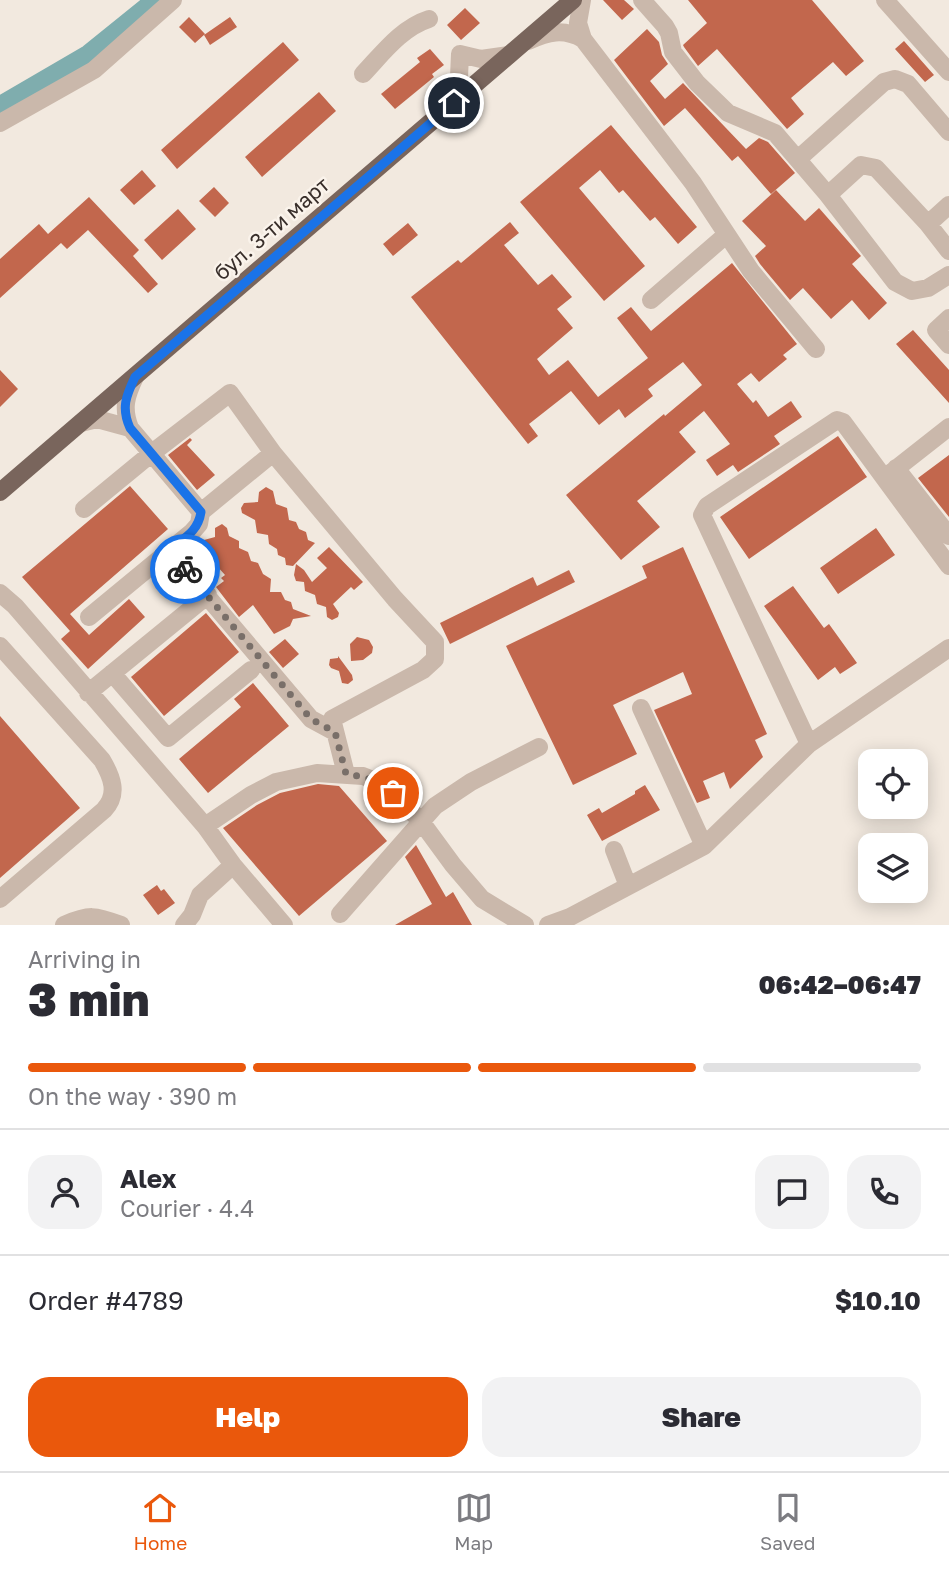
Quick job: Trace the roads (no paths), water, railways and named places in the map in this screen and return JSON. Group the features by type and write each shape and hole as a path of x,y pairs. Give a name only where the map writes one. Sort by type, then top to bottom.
{"main road":[{"name":"бул. 3-ти март","path":"0,492 573,0"}],"street":[{"path":"0,123 94,70 173,0"},
{"path":"582,0 578,23 583,39 694,183 751,271 816,349"},
{"path":"642,0 657,8 669,33 673,52 697,83 728,113 775,133 828,195 895,282 912,291 928,288 949,275"},
{"path":"885,0 949,72"},
{"path":"363,74 403,33 417,23 429,19"},
{"path":"524,42 545,33 563,31 583,39"},
{"path":"454,103 460,54 481,60 509,55"},
{"path":"797,159 884,82 895,79 908,84 949,132"},
{"path":"828,195 861,165 876,168 949,251"},
{"path":"928,224 949,205"},
{"path":"651,300 726,235"},
{"path":"949,318 936,330 949,345"},
{"path":"135,377 124,405 130,428 201,512"},
{"path":"84,509 230,393 273,453 395,599 435,642 435,659 423,670 332,719 346,774"},
{"path":"81,423 97,419 130,428"},
{"path":"809,744 702,515 707,506 837,420 843,422 949,536"},
{"path":"890,472 949,427"},
{"path":"89,617 192,532 199,524 201,512 273,453"},
{"path":"890,472 949,566"},
{"path":"169,550 311,719 335,732"},
{"path":"0,593 15,606 205,827 284,925"},
{"path":"88,693 208,595"},
{"path":"0,646 102,760 110,775 113,793 104,810 0,899"},
{"path":"548,925 570,917 704,846 809,744 949,648"},
{"path":"112,673 168,738 251,670"},
{"path":"642,708 704,846"},
{"path":"340,914 435,806 471,782 539,747"},
{"path":"205,827 251,794 276,782 317,773 363,776 383,784 420,820 482,898 525,925"},
{"path":"614,850 628,886"},
{"path":"184,925 192,915 200,895 233,865"},
{"path":"64,925 85,916 121,925"}],"waterway":[{"path":"0,107 89,55 157,0"}]}
